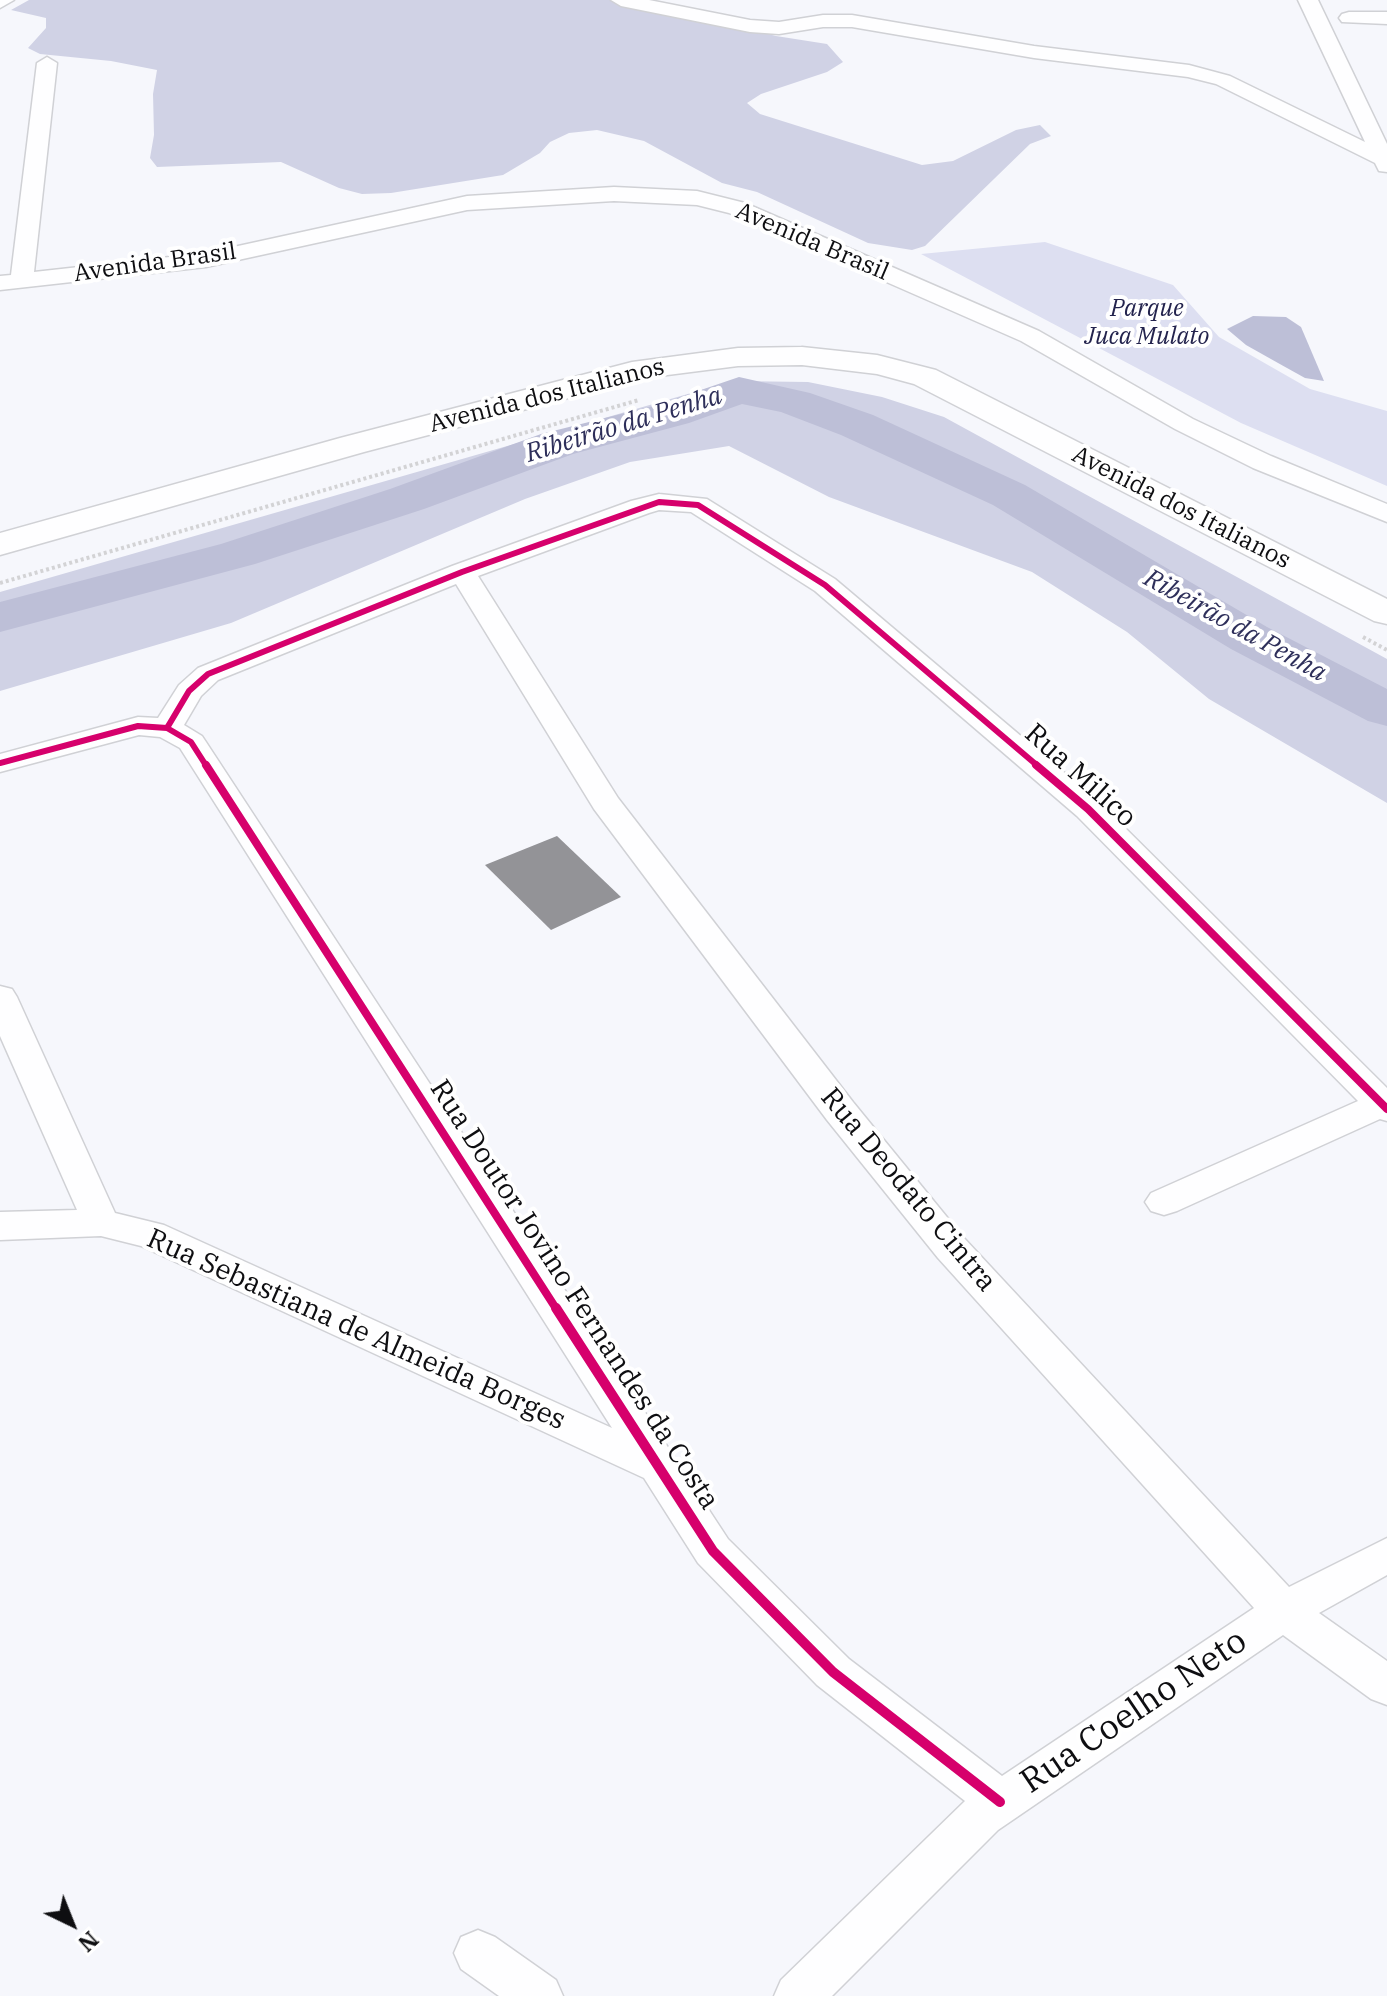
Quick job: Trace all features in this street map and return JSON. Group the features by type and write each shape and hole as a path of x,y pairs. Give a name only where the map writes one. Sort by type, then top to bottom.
{"main road":[{"name":"Avenida dos Italianos","path":"0,544 352,445 643,369 738,357 802,356 877,365 925,377 1387,613"}],"street":[{"path":"621,0 750,26 779,28 833,20 852,21 1034,52 1189,71 1234,85 1385,162"},
{"path":"1308,0 1385,162"},
{"path":"1385,0 1387,7"},
{"path":"1349,18 1387,18"},
{"path":"11,282 47,63"},
{"name":"Avenida Brasil","path":"11,282 206,260 467,203 614,194 697,198 737,208 1030,336 1184,424 1262,462 1387,514"},
{"name":"Rua Milico","path":"179,735 189,691 208,674 462,572 659,502 698,505 825,585 1088,809 1384,1106"},
{"name":"Rua Deodato Cintra","path":"462,572 605,802 840,1111 951,1248 1284,1611 1387,1686"},
{"path":"0,763 138,726 179,735"},
{"name":"Rua Doutor Jovino Fernandes da Costa","path":"179,735 713,1551 833,1672 1000,1802"},
{"path":"0,997 101,1223"},
{"path":"1164,1202 1384,1106"},
{"name":"Rua Sebastiana de Almeida Borges","path":"0,1226 101,1223 151,1235 658,1466"},
{"name":"Rua Coelho Neto","path":"798,1996 982,1815 1284,1611 1387,1555"},
{"path":"478,1953 539,1996"}],"green space":[{"name":"Parque Juca Mulato","path":"1045,242 1173,285 1219,337 1310,389 1387,411 1387,486 1241,423 921,254"}],"shaded area":[{"path":"29,0 638,0 776,36 827,44 843,62 827,72 761,94 747,103 760,114 922,165 953,161 1016,130 1040,125 1051,136 1030,144 925,246 912,250 868,243 757,192 722,183 644,141 597,130 569,133 550,142 540,153 503,175 391,193 362,194 339,188 281,162 157,167 150,158 157,70 111,61 40,54 28,48 46,28 46,18 11,10"},
{"path":"1253,316 1286,317 1301,327 1324,381 1305,378 1246,345 1227,329"},
{"path":"733,381 808,382 882,397 944,417 1387,659 1387,803 1209,699 1127,632 1032,572 829,497 729,446 630,462 525,499 231,623 0,691 0,592"}],"building":[{"path":"557,836 621,897 551,930 485,865"}],"waterway":[{"name":"Ribeirão da Penha","path":"0,617 238,554 407,499 557,444 673,414 739,390 794,402 857,425 1009,495 1249,638 1387,710"}],"cycle path":[{"path":"167,728 189,691 208,674 462,572 640,507 659,502 698,505 825,585 1088,809 1387,1109"},
{"path":"0,763 138,726 167,728 191,742 713,1551 833,1672 1000,1802"}]}
